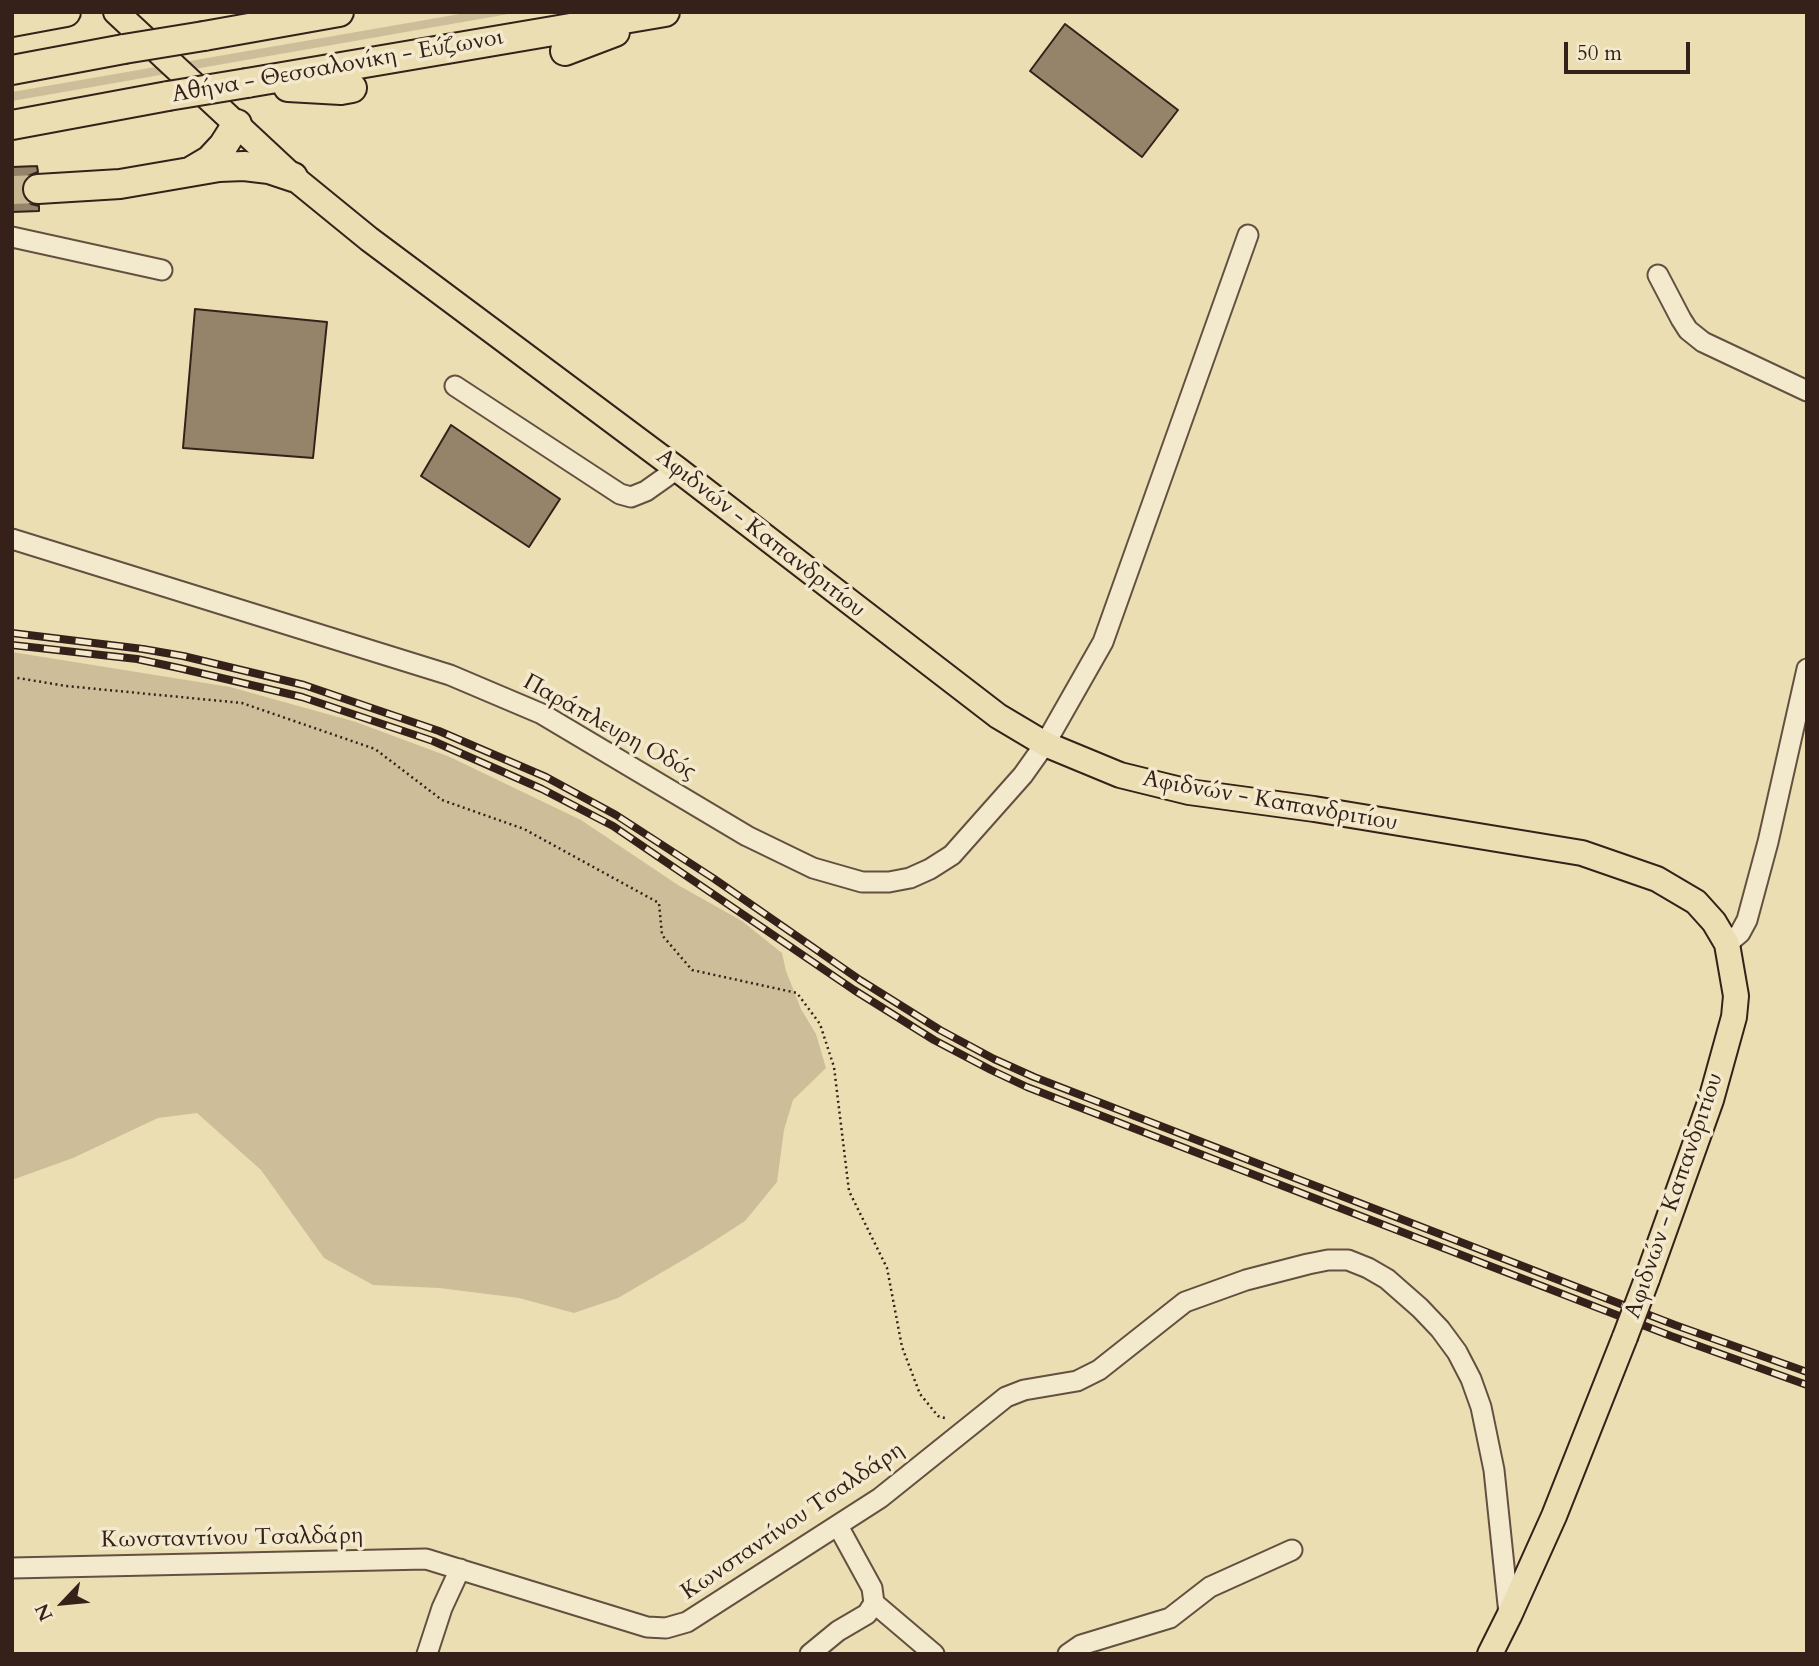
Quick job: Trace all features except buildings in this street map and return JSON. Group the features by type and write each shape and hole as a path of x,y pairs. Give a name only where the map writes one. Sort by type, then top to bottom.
{"highway":[{"path":"12,22 66,12"},
{"path":"209,35 255,12"},
{"path":"12,70 339,12"},
{"path":"565,51 666,12"},
{"name":"Αθήνα - Θεσσαλονίκη - Εύζωνοι","path":"12,125 666,12"},
{"path":"247,83 296,88 352,88"},
{"path":"193,170 210,160 237,124"},
{"path":"38,189 120,184 193,170 244,166 269,169 293,177"}],"main road":[{"name":"Αφιδνών - Καπανδριτίου","path":"116,12 293,177 421,280 677,469 998,716 1045,744 1120,775 1189,792 1314,809 1582,853 1657,879 1705,911 1727,944 1736,996 1729,1040 1711,1100 1625,1337 1554,1517 1490,1654"}],"street":[{"name":"Παράπλευρη Οδός","path":"12,539 450,675 542,714 747,836 813,868 862,882 889,882 910,878 952,855 1023,775 1045,744 1103,642 1248,235"},
{"path":"12,237 162,270"},
{"path":"1658,275 1688,330 1703,342 1807,391"},
{"path":"455,386 620,494 631,497 646,491 677,469"},
{"path":"1727,944 1740,933 1747,920 1798,752 1807,669"},
{"name":"Κωνσταντίνου Τσαλδάρη","path":"12,1568 426,1559 647,1627 666,1628 687,1622 838,1526 917,1470 1006,1397 1024,1390 1077,1381 1099,1370 1185,1302 1245,1280 1283,1270 1328,1260 1348,1260 1387,1279 1420,1308 1457,1352 1471,1379 1481,1406 1494,1469 1509,1616"},
{"path":"810,1654 838,1631 867,1614 874,1603 873,1588 838,1526"},
{"path":"1068,1654 1081,1645 1170,1618 1210,1587 1292,1550"},
{"path":"427,1654 442,1608 460,1569"},
{"path":"874,1603 934,1654"}],"path":[{"path":"12,677 66,686 242,703 374,749 442,800 524,829 659,902 662,935 692,971 797,993 820,1024 834,1067 849,1191 887,1268 902,1347 920,1394 938,1416 969,1426"}],"shaded area":[{"path":"471,12 520,12 12,101 12,92"},
{"path":"12,652 230,687 356,722 450,757 581,820 678,885 742,921 782,953 801,1009 816,1034 826,1068 793,1100 784,1130 777,1182 745,1221 618,1298 574,1313 519,1298 439,1288 373,1285 324,1258 261,1170 197,1113 158,1118 73,1158 12,1180"}],"tunnel":[{"path":"12,190 38,189"}],"railway":[{"path":"12,633 183,656 304,685 439,731 546,777 616,815 713,878 860,980 940,1030 994,1059 1034,1077 1675,1325 1807,1372"},
{"path":"12,645 137,659 179,668 302,697 433,741 542,789 613,826 854,990 934,1040 1027,1087 1671,1336 1807,1385"}]}
